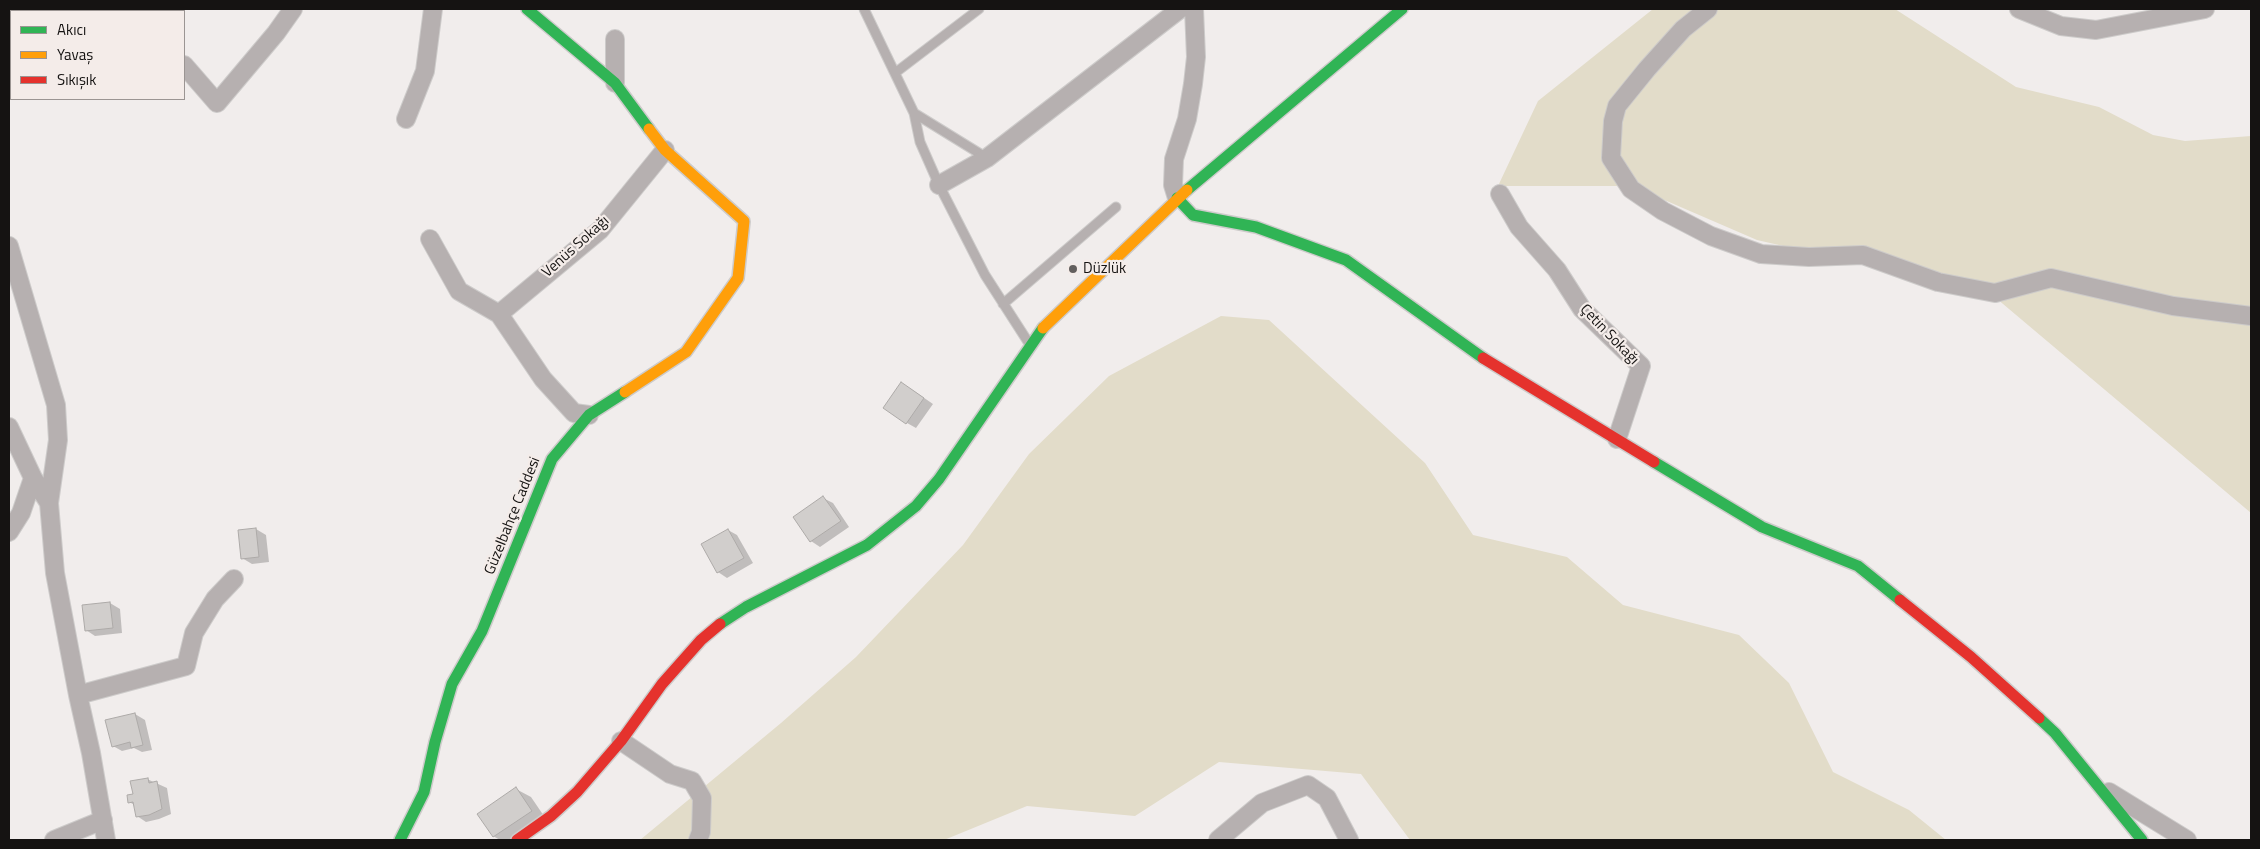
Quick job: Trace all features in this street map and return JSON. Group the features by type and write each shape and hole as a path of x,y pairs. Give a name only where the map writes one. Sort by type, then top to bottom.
{"street":[{"path":"185,66 217,102 276,33 293,9"},
{"path":"406,119 425,71 433,9"},
{"path":"527,9 614,83 666,150"},
{"path":"939,185 987,158 1180,9"},
{"path":"1194,9 1196,57 1193,84 1187,119 1174,158 1173,185 1177,198 1193,214 1256,227 1346,260 1485,360 1762,526 1858,566 1971,657 2055,733 2142,840"},
{"path":"517,840 551,816 578,792 683,659 701,640 723,622 746,608 867,546 916,506 939,479 1030,345 1067,303 1177,198 1402,9"},
{"path":"1708,9 1683,29 1647,69 1617,106 1612,121 1612,158 1631,189 1663,211 1711,236 1761,254 1809,257 1863,255 1938,282 1995,293 2051,278 2173,306 2251,316"},
{"path":"2019,9 2061,26 2096,30 2204,9"},
{"path":"614,83 615,39"},
{"name":"Venüs Sokağı","path":"499,314 600,230 666,150"},
{"name":"Güzelbahçe Caddesi","path":"400,840 424,792 435,742 452,684 482,631 552,459 589,415 686,352 738,278 744,221 666,150"},
{"name":"Çetin Sokağı","path":"1500,194 1519,227 1557,270 1582,309 1641,366 1617,439"},
{"path":"430,239 459,291 499,314 543,379 574,413 589,415"},
{"path":"9,246 56,405 58,440 49,503 55,573 91,753 106,840"},
{"path":"9,427 33,478 49,503"},
{"path":"9,532 22,513 33,478"},
{"path":"78,695 186,666 194,634 215,599 234,580"},
{"path":"620,741 670,774 692,780 702,798 698,840"},
{"path":"1218,840 1262,803 1308,785 1328,798 1349,840"},
{"path":"2098,786 2187,840"},
{"path":"54,840 103,820"}],"lane":[{"path":"864,9 914,113 920,142 939,185 985,275 1030,345"},
{"path":"895,73 979,9"},
{"path":"914,113 987,158"},
{"path":"1003,304 1116,208"}],"shaded area":[{"path":"1653,9 1895,9 2016,87 2099,107 2153,135 2185,141 2251,136 2251,513 1990,293 1757,240 1632,186 1498,186 1538,101"},
{"path":"1221,316 1269,320 1425,463 1473,535 1567,557 1623,605 1739,635 1789,683 1833,772 1909,810 1946,840 1410,840 1361,774 1219,762 1135,816 1027,806 944,840 640,840 781,723 856,657 963,545 1029,454 1109,376"}],"building":[{"path":"901,382 924,398 906,424 883,408"},
{"path":"823,496 841,521 810,542 793,517"},
{"path":"256,528 259,557 241,559 238,530"},
{"path":"728,529 744,558 717,573 701,544"},
{"path":"110,602 113,628 85,631 82,605"},
{"path":"135,713 143,745 131,748 130,742 112,747 105,720"},
{"path":"148,778 149,783 157,781 162,809 149,815 136,817 133,802 128,803 127,795 133,794 130,781"},
{"path":"516,787 532,811 493,837 477,814"}],"traffic: fast":[{"path":"527,9 615,83 649,129"},
{"path":"1187,190 1402,9"},
{"path":"1177,198 1193,215 1256,227 1346,260 1483,358"},
{"path":"720,624 746,607 867,545 916,506 939,479 1043,328"},
{"path":"400,840 424,792 435,742 452,684 482,631 552,459 589,415 625,392"},
{"path":"1654,462 1762,527 1858,566 1900,600"},
{"path":"2039,718 2055,733 2142,840"}],"traffic: slow":[{"path":"625,392 686,352 738,278 744,221 665,150 649,129"},
{"path":"1043,328 1187,190"}],"traffic: jam":[{"path":"1483,358 1654,462"},
{"path":"1900,600 1971,657 2039,718"},
{"path":"517,840 551,816 577,792 621,741 662,684 701,640 720,624"}],"place":[{"name":"Düzlük","path":"1073,269"}]}
